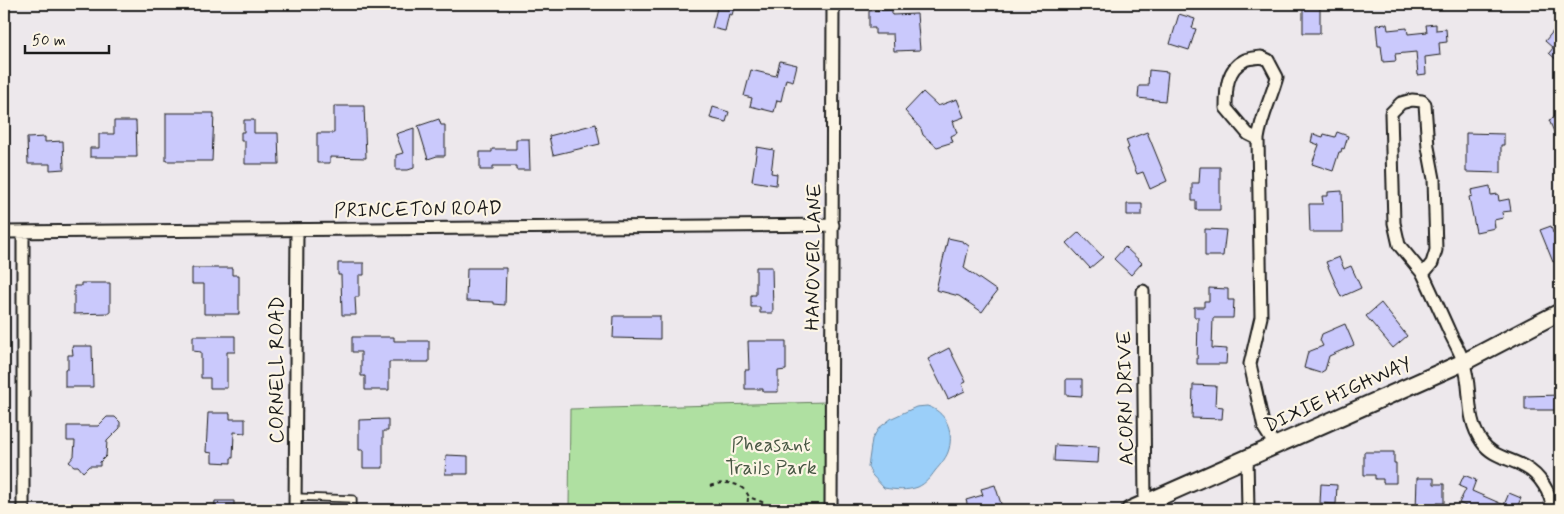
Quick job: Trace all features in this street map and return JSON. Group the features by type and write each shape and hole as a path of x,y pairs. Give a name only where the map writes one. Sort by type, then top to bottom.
{"main road":[{"name":"DIXIE HIGHWAY","path":"1130,510 1464,362 1560,312"}],"street":[{"name":"HANOVER LANE","path":"831,510 833,4"},
{"path":"1258,139 1248,134 1226,108 1226,87 1232,71 1244,60 1261,57 1268,60 1277,77 1260,121 1258,139 1261,317 1250,364 1264,428 1276,446"},
{"path":"1423,274 1432,263 1436,250 1434,179 1428,147 1426,104 1422,101 1412,100 1401,103 1391,113 1394,223 1399,245 1423,274 1464,362 1472,423 1480,439 1492,453 1524,466 1532,472 1544,485 1552,510"},
{"name":"PRINCETON ROAD","path":"4,232 833,225"},
{"name":"CORNELL ROAD","path":"295,510 297,230"},
{"path":"23,232 23,510"},
{"name":"ACORN DRIVE","path":"1143,291 1146,504"},
{"path":"1247,458 1248,510"}],"lane":[{"path":"296,497 353,499 353,510"}],"path":[{"path":"710,486 721,482 733,484 744,490 749,497 777,510"},
{"path":"746,510 749,497"}],"green space":[{"name":"Pheasant Trails Park","path":"826,402 825,510 569,510 570,409"}],"water":[{"path":"927,406 939,412 947,422 950,442 947,455 930,478 918,487 901,490 884,488 872,475 868,467 872,439 879,428 892,418 916,407"}],"building":[{"path":"718,4 735,4 732,15 729,14 725,31 712,28"},
{"path":"1303,4 1320,4 1320,33 1303,33"},
{"path":"892,10 892,15 917,14 920,50 894,51 893,34 875,34 875,28 869,28 869,11"},
{"path":"1179,14 1195,19 1192,28 1196,29 1189,50 1170,44"},
{"path":"1560,23 1560,63 1549,53 1553,48 1545,41"},
{"path":"1387,24 1388,30 1407,28 1408,34 1427,32 1426,25 1436,24 1436,30 1446,29 1447,42 1439,43 1440,55 1425,57 1426,74 1418,75 1416,52 1395,54 1396,61 1383,62 1381,46 1378,46 1376,25"},
{"path":"780,61 797,65 793,81 786,79 781,101 777,100 774,112 750,106 752,98 744,96 751,70 776,76"},
{"path":"1149,70 1168,72 1165,101 1138,98 1139,86 1148,86"},
{"path":"923,92 938,106 957,99 964,117 953,121 957,133 951,136 953,142 937,147 923,135 921,129 905,111"},
{"path":"334,106 364,106 366,158 330,157 330,163 317,163 317,133 334,133"},
{"path":"713,107 729,112 726,122 710,118"},
{"path":"166,113 214,113 212,161 166,161"},
{"path":"1560,115 1560,146 1549,120"},
{"path":"439,119 441,125 445,125 445,156 428,159 418,126"},
{"path":"244,120 254,120 254,133 278,133 279,164 245,164 245,141 241,141 241,132 244,132"},
{"path":"114,121 136,121 137,157 90,157 90,148 99,148 99,134 114,134"},
{"path":"596,124 600,144 553,155 549,136"},
{"path":"414,128 414,168 396,170 396,155 403,153 396,134"},
{"path":"1147,132 1167,181 1150,189 1143,172 1137,174 1127,149 1129,148 1126,140"},
{"path":"1337,132 1348,136 1344,149 1342,148 1341,152 1339,152 1333,171 1312,164 1319,145 1311,142 1313,134 1323,137 1324,134 1335,137"},
{"path":"1466,133 1504,134 1504,145 1501,145 1501,173 1466,172"},
{"path":"45,137 45,142 63,141 64,169 50,170 50,164 28,164 27,138"},
{"path":"516,139 529,139 530,170 516,170 516,166 493,166 493,170 480,170 480,152 492,152 492,149 516,149"},
{"path":"757,147 774,150 771,173 777,174 776,185 752,181"},
{"path":"1200,167 1220,167 1220,210 1196,210 1196,201 1192,201 1192,183 1199,183"},
{"path":"1490,186 1491,195 1498,194 1499,201 1509,199 1511,211 1502,212 1503,218 1494,220 1495,228 1476,232 1469,197 1472,196 1471,190"},
{"path":"1342,191 1343,232 1310,232 1309,204 1323,204 1322,196 1328,196 1328,192"},
{"path":"1127,204 1142,204 1142,215 1127,215"},
{"path":"1551,226 1553,233 1560,230 1560,259 1553,262 1540,230"},
{"path":"1205,229 1226,230 1223,256 1205,256"},
{"path":"1079,232 1103,257 1090,268 1067,243"},
{"path":"948,238 962,241 969,246 964,268 997,291 982,312 959,296 936,290"},
{"path":"1125,247 1142,263 1131,275 1114,259"},
{"path":"1339,257 1344,269 1351,266 1361,288 1341,297 1326,262"},
{"path":"338,263 364,263 364,275 359,275 359,297 355,297 356,315 342,315 341,275 338,275"},
{"path":"756,267 772,267 773,313 760,313 760,307 751,307 751,295 756,295"},
{"path":"192,268 232,268 232,275 239,275 239,314 204,314 204,284 192,284"},
{"path":"467,268 506,268 505,305 494,304 494,302 466,301"},
{"path":"81,283 110,283 110,313 74,314 74,286 81,286"},
{"path":"1209,288 1228,289 1228,300 1234,300 1233,318 1213,318 1212,348 1227,349 1226,364 1197,364 1198,317 1194,317 1194,307 1204,307 1204,301 1209,301"},
{"path":"1381,303 1407,336 1393,348 1366,316"},
{"path":"614,316 660,316 660,339 613,338"},
{"path":"1345,324 1354,345 1329,356 1325,370 1320,373 1304,368 1308,352 1323,346 1320,340 1322,334"},
{"path":"193,336 235,336 235,352 227,352 227,388 210,388 210,378 201,378 201,352 193,351"},
{"path":"352,337 394,337 394,341 429,341 429,362 389,362 389,390 365,390 365,376 361,376 361,352 352,352"},
{"path":"748,341 786,341 786,370 778,371 778,392 763,392 763,389 745,389 745,370 749,370"},
{"path":"72,346 92,346 93,387 65,387 65,369 68,369 68,355 73,355"},
{"path":"949,348 966,382 962,384 965,391 948,399 928,359"},
{"path":"1066,379 1082,379 1082,396 1066,395"},
{"path":"1193,385 1216,386 1215,406 1223,407 1222,419 1192,418"},
{"path":"1560,395 1560,410 1525,410 1525,396"},
{"path":"208,413 230,413 230,419 245,419 245,433 234,432 233,458 231,458 231,463 212,462 212,453 206,452"},
{"path":"107,417 115,417 120,422 120,428 107,441 106,456 100,462 100,466 89,466 83,472 78,466 74,466 69,462 74,456 75,441 67,441 67,426 98,426"},
{"path":"388,419 388,431 383,431 383,468 363,468 363,450 359,450 359,420"},
{"path":"1055,445 1099,447 1098,463 1054,461"},
{"path":"1364,452 1394,452 1396,483 1383,483 1383,479 1375,479 1375,475 1364,475"},
{"path":"446,455 468,456 468,474 445,474"},
{"path":"1464,475 1476,480 1472,491 1504,505 1509,493 1521,498 1516,510 1475,510 1459,503 1466,489 1459,486"},
{"path":"1417,478 1434,478 1434,484 1444,484 1444,503 1437,503 1437,510 1416,510"},
{"path":"1321,484 1337,485 1336,504 1320,503"},
{"path":"995,485 1003,510 969,510 966,500 983,495 981,489"},
{"path":"215,501 234,501 234,510 214,510"}]}
